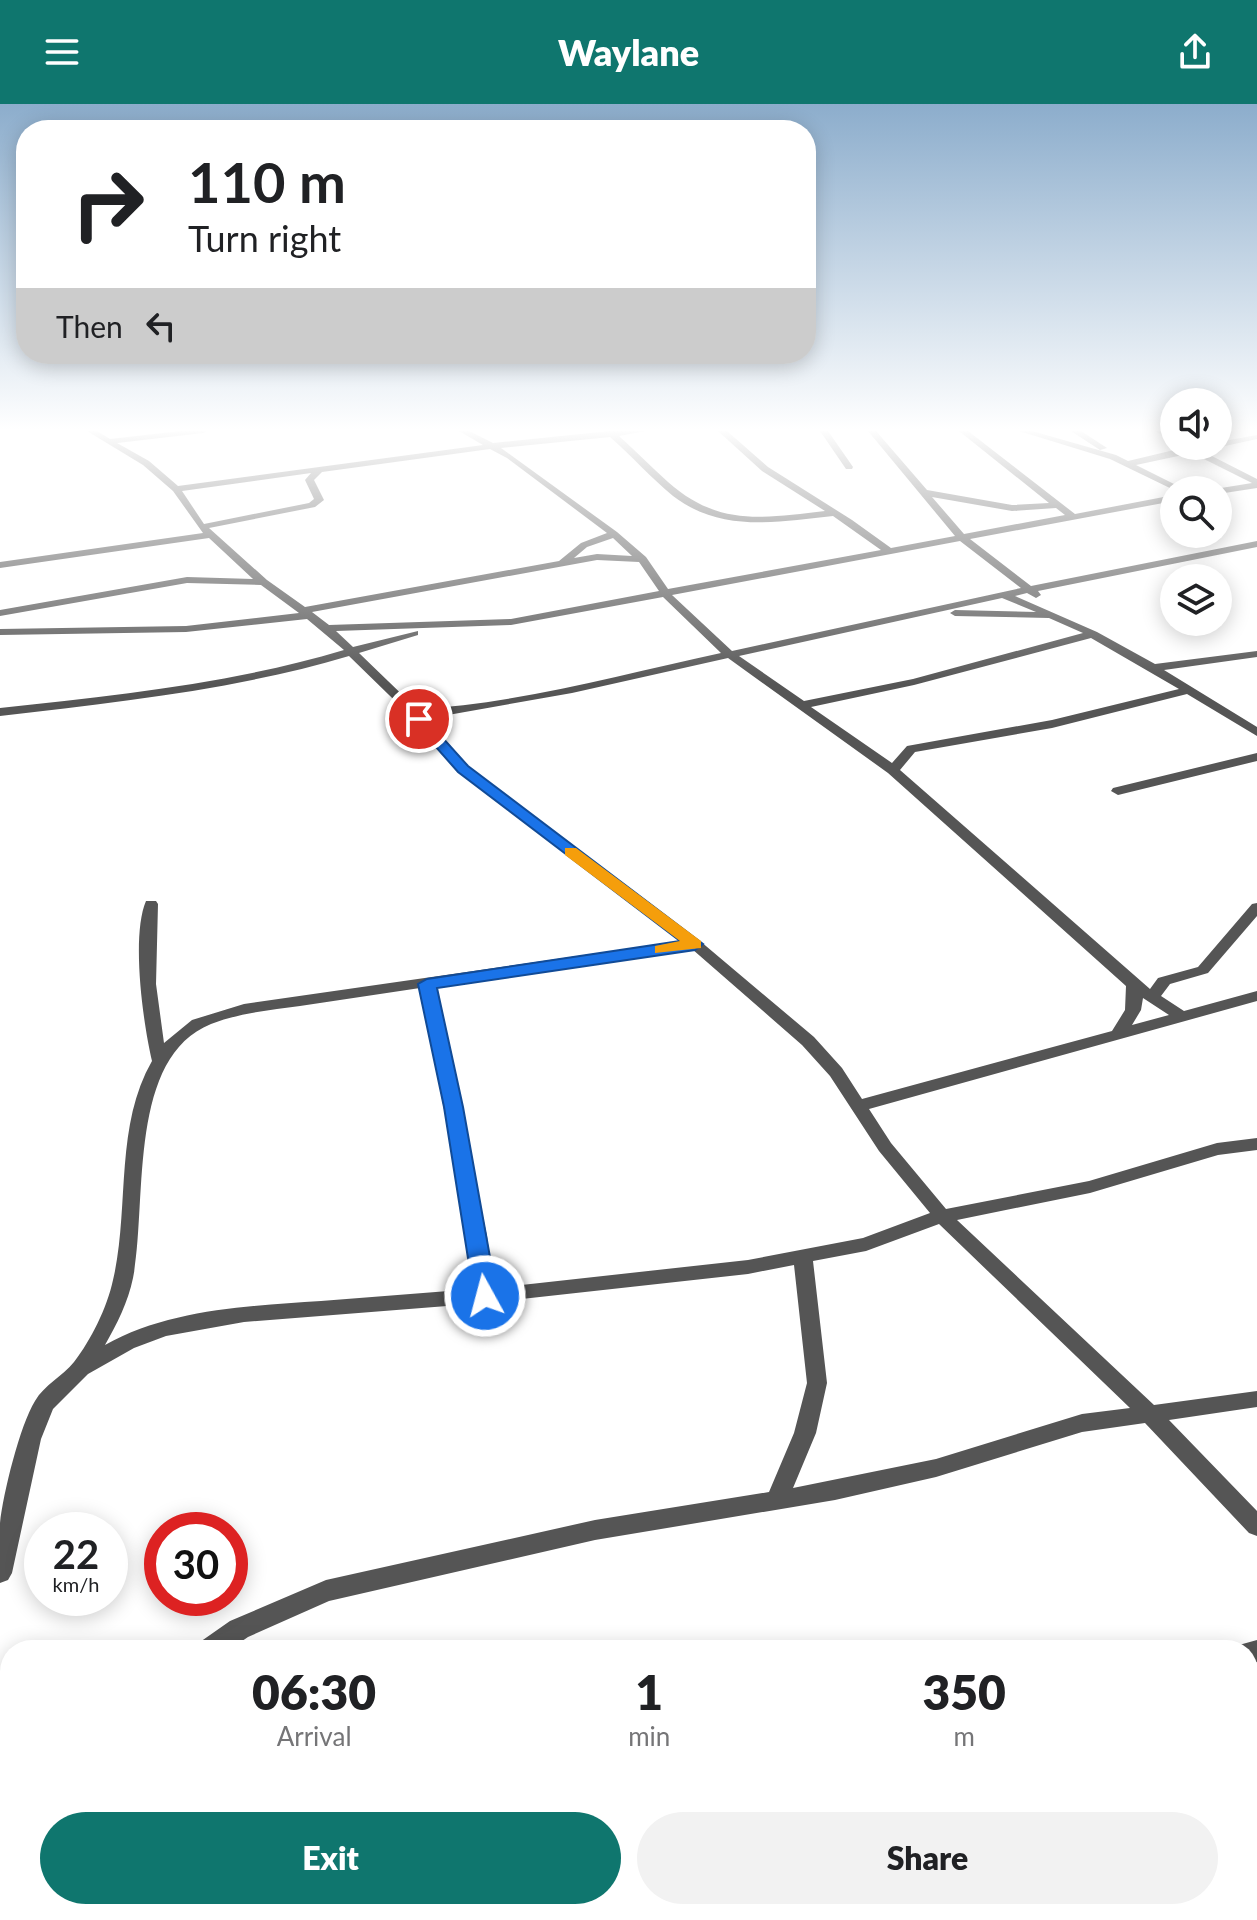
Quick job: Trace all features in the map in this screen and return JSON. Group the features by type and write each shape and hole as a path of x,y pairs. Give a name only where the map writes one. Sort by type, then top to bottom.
{"street":[{"path":"195,516 206,531 263,582 309,612 327,628 463,769 695,944 808,1041 836,1072 885,1147 942,1216 1152,1416 1257,1526"},
{"path":"0,565 206,531 268,516"},
{"path":"589,516 642,559 679,609 729,654 893,770 1134,985 1179,1015"},
{"path":"721,516 743,520 798,516"},
{"path":"837,516 864,537 888,550"},
{"path":"944,516 961,537 1032,589 1052,613"},
{"path":"327,628 434,627 511,622 1072,516"},
{"path":"561,563 584,545 614,534"},
{"path":"853,557 864,537"},
{"path":"412,713 448,711 572,689 1003,595 1257,544"},
{"path":"0,632 186,629 309,612 561,563 614,556 642,559"},
{"path":"0,613 187,580 263,582"},
{"path":"1003,595 1052,613 1093,634 1257,732"},
{"path":"928,612 1052,613"},
{"path":"0,712 180,691 347,652 434,627"},
{"path":"803,705 928,679 1093,634"},
{"path":"1151,668 1257,654"},
{"path":"1183,686 1188,663"},
{"path":"893,770 911,749 1052,724 1183,686"},
{"path":"1118,791 1257,757"},
{"path":"151,904 146,964 150,1022 161,1062"},
{"path":"1152,997 1164,981 1203,970 1257,907"},
{"path":"81,1368 123,1280 132,1155 140,1119 161,1062 178,1038 192,1027 233,1013 695,944"},
{"path":"427,984 453,1107 485,1296"},
{"path":"1120,1031 1134,1011 1137,1001 1134,985"},
{"path":"858,1106 1120,1031 1257,996"},
{"path":"0,1573 30,1439 44,1404 81,1368 127,1342 203,1320 313,1307 485,1296 803,1258 866,1244 942,1216 1090,1187 1217,1149 1257,1142"},
{"path":"777,1499 805,1433 817,1383 803,1258"},
{"path":"223,1640 239,1629 326,1591 595,1530 835,1491 936,1468 1016,1440 1082,1423 1152,1416 1257,1399"}],"slow traffic":[{"path":"570,851 695,944 661,949"}],"route":[{"path":"419,719 432,730 463,769 695,944 427,984 453,1107 468,1199 478,1236 485,1296"}]}
